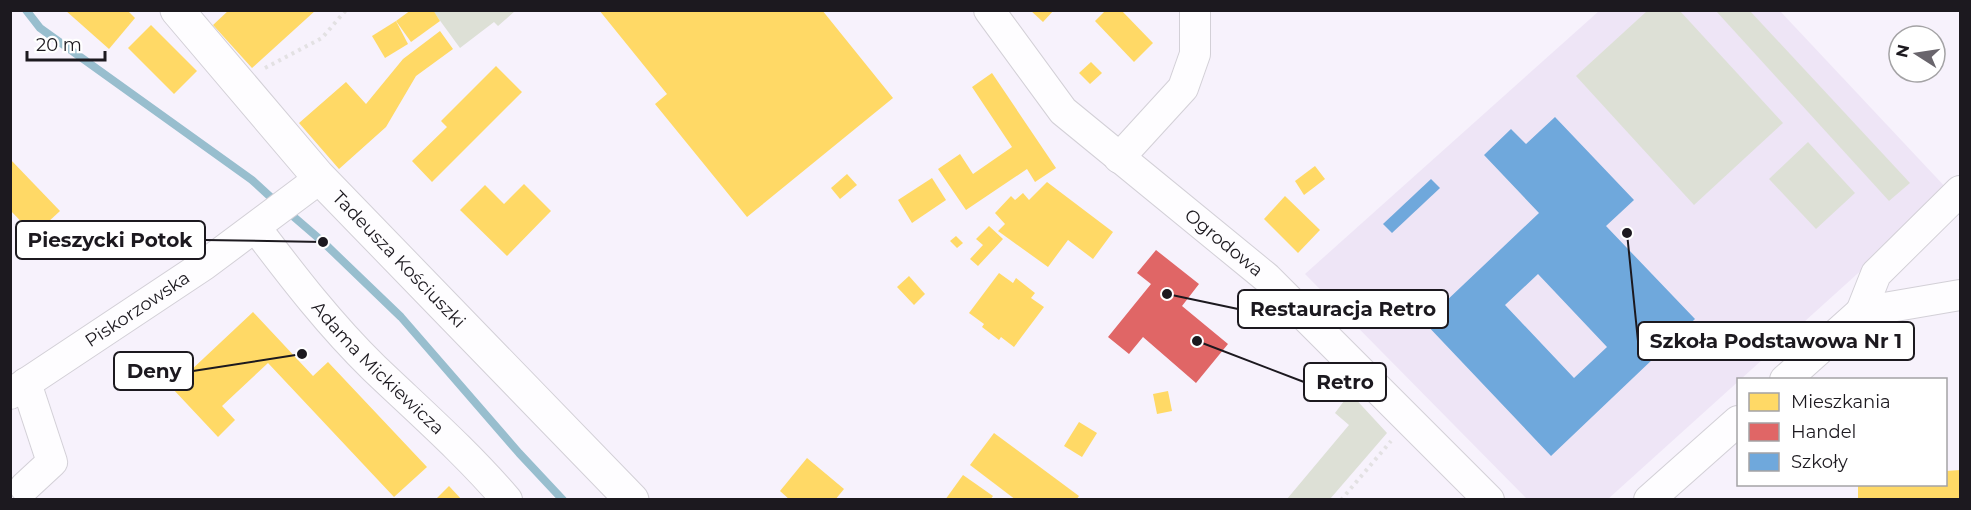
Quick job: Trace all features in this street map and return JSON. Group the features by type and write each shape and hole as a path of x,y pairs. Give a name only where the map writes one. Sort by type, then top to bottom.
{"main road":[{"name":"Tadeusza Kościuszki","path":"177,10 312,182 632,500"}],"street":[{"name":"Ogrodowa","path":"989,10 1063,111 1268,278 1489,500"},
{"path":"1119,158 1183,88 1195,54 1195,10"},
{"name":"Piskorzowska","path":"18,389 204,265 261,224 312,182"},
{"path":"1787,378 1861,312 1876,274 1946,216 1960,191"},
{"name":"Adama Mickiewicza","path":"261,224 309,298 374,367 424,414 507,500"},
{"path":"1861,312 1960,296"},
{"path":"18,389 52,462 25,487"},
{"path":"1649,500 1737,422"}],"path":[{"path":"260,72 322,38 346,10"},
{"path":"1341,500 1391,440"}],"shaded area":[{"path":"433,11 515,11 498,26 494,22 460,48"},
{"path":"1599,11 1780,11 1949,191 1742,378 1737,378 1737,382 1608,499 1527,499 1305,274"},
{"path":"1647,11 1680,11 1783,123 1694,205 1576,76"},
{"path":"1716,11 1750,11 1910,183 1889,201"},
{"path":"1808,142 1855,193 1816,229 1769,179"},
{"path":"1350,393 1387,433 1330,499 1287,499 1349,425 1335,413"}],"building: Mieszkania":[{"path":"65,10 127,10 135,18 109,49"},
{"path":"229,10 316,10 252,68 213,25"},
{"path":"411,10 433,10 440,21 411,42 396,21"},
{"path":"599,10 822,10 893,98 747,217 655,104 667,94"},
{"path":"1030,10 1054,10 1043,22"},
{"path":"1106,10 1121,10 1153,43 1134,62 1095,21"},
{"path":"396,21 408,44 385,58 372,36"},
{"path":"151,25 197,71 174,94 128,48"},
{"path":"440,31 453,49 416,76 386,127 339,169 299,123 346,82 366,104 403,59"},
{"path":"1091,62 1102,73 1090,84 1079,73"},
{"path":"496,66 522,92 432,182 412,161 447,127 441,121"},
{"path":"992,73 1056,168 1035,182 1027,169 966,210 938,169 960,154 973,174 1012,147 972,87"},
{"path":"10,159 60,211 34,235 10,210"},
{"path":"1315,166 1325,179 1304,195 1295,181"},
{"path":"847,174 857,185 840,199 831,188"},
{"path":"932,178 946,200 912,223 898,200"},
{"path":"1047,182 1113,232 1093,259 1068,240 1048,267 998,231 1005,224 995,213 1011,196 1015,200 1023,193 1029,200"},
{"path":"524,184 551,211 507,256 460,210 485,185 504,204"},
{"path":"1285,196 1320,230 1298,253 1264,219"},
{"path":"989,226 1003,239 978,266 970,259 983,245 976,239"},
{"path":"956,236 963,243 957,248 950,241"},
{"path":"999,273 1013,283 1016,278 1035,293 1031,298 1044,307 1014,347 1001,337 999,340 982,327 984,324 969,313"},
{"path":"909,276 925,294 914,305 897,287"},
{"path":"253,312 313,376 328,362 427,467 394,497 268,363 222,406 235,420 218,437 172,388"},
{"path":"1168,391 1172,411 1157,414 1153,394"},
{"path":"1079,422 1097,433 1082,457 1064,446"},
{"path":"994,433 1079,496 1076,500 1016,500 970,465"},
{"path":"807,458 844,489 835,500 790,500 780,491"},
{"path":"1960,470 1960,500 1858,500 1858,486 1947,486 1947,471"},
{"path":"963,475 993,496 990,500 945,500"},
{"path":"449,486 462,500 435,500"}],"building: Handel":[{"path":"1156,250 1199,284 1182,306 1228,344 1196,383 1143,337 1129,354 1108,337 1151,284 1137,273"}],"building: Szkoły":[{"path":"1555,117 1634,200 1606,226 1695,319 1551,456 1424,322 1539,213 1484,155 1511,129 1526,144","holes":["1538,274 1607,347 1574,378 1505,305"]},
{"path":"1431,179 1440,188 1392,233 1383,224"}],"waterway":[{"path":"26,10 40,28 252,180 277,203"},
{"path":"287,211 323,242 401,317 563,500"}],"place":[{"name":"Szkoła Podstawowa Nr 1","path":"1627,233"},
{"name":"Pieszycki Potok","path":"323,242"},
{"name":"Restauracja Retro","path":"1167,294"},
{"name":"Retro","path":"1197,341"},
{"name":"Deny","path":"302,354"}]}
